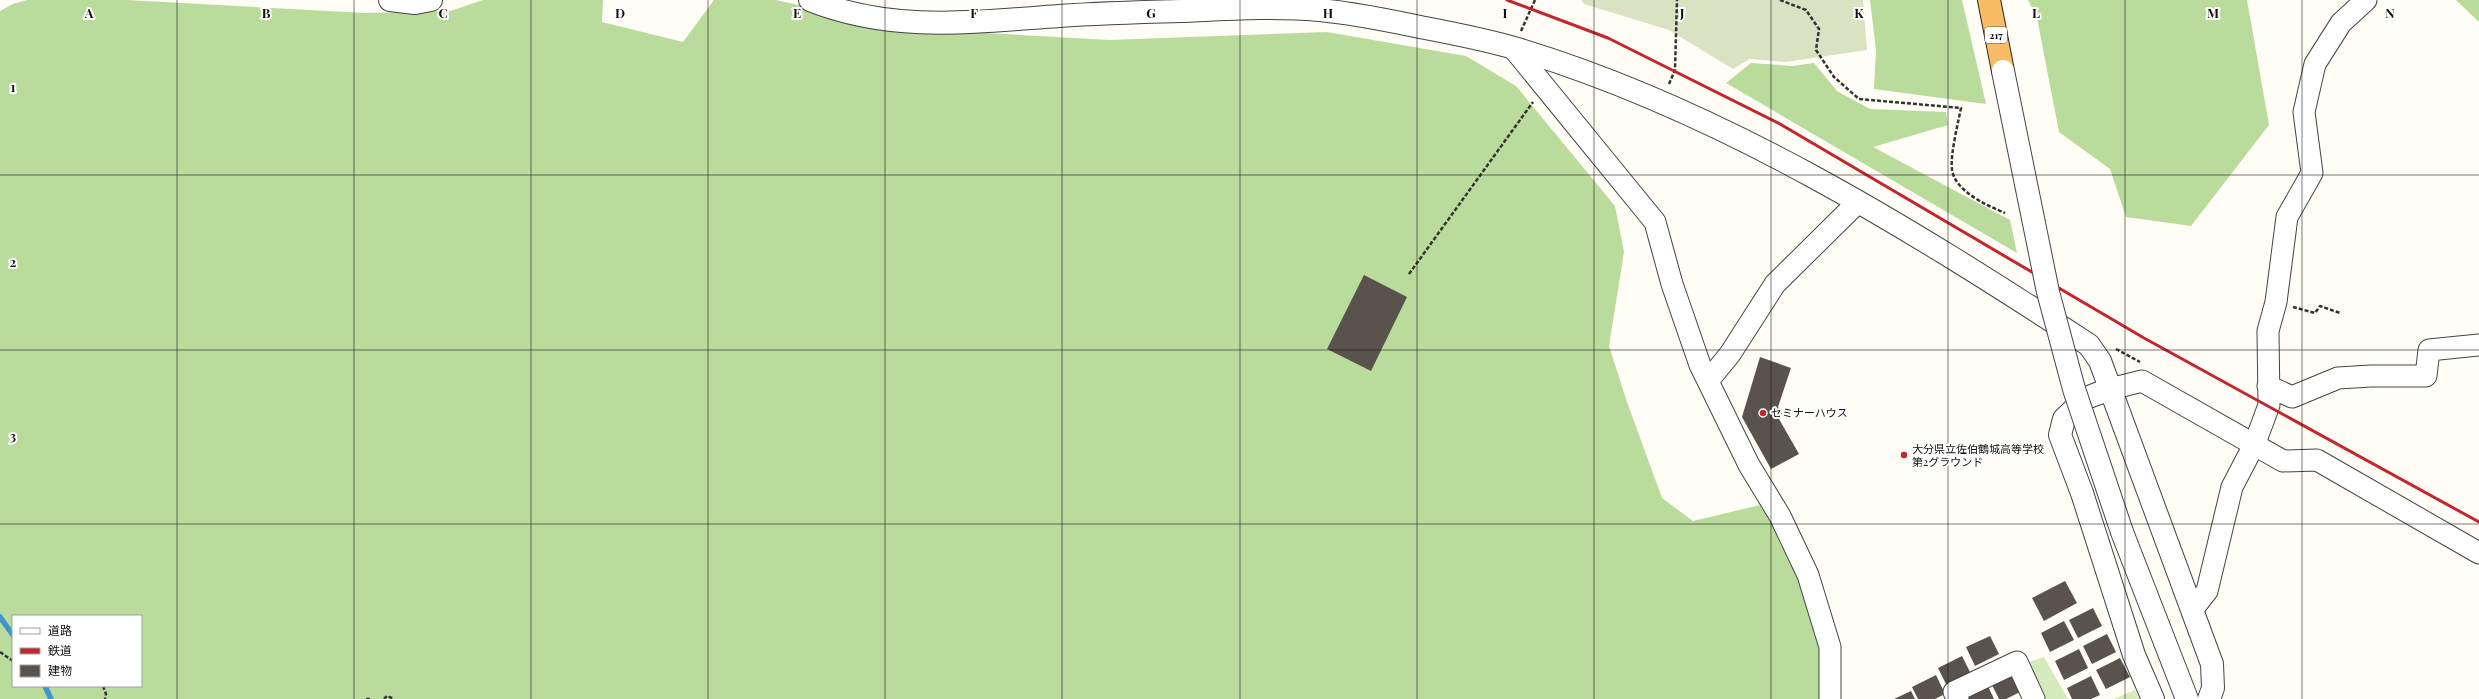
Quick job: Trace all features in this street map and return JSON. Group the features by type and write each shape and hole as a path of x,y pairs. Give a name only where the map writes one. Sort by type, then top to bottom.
{"highway":[{"name":"217","path":"1989,0 2003,71"}],"street":[{"path":"390,0 415,3 431,0"},
{"path":"810,0 830,8 884,20 936,24 1246,8 1319,10 1373,17 1513,48 1611,81 1713,125 1949,254 2089,345 2100,361 2212,664 2213,688 2209,699"},
{"path":"2192,610 2207,590 2232,487 2255,443 2269,406 2268,331 2276,302 2287,217 2312,173 2304,112 2315,64 2341,23 2366,0"},
{"path":"1513,48 1540,92 1655,222 1672,284 1700,366 1749,465 1780,516 1808,575 1830,648 1830,699"},
{"path":"2003,71 2048,292 2074,389 2122,532 2187,699"},
{"path":"1708,381 1730,354 1775,284 1857,203"},
{"path":"2268,386 2292,397 2338,378 2371,376 2426,376 2429,350 2479,345"},
{"path":"2153,699 2134,655 2082,493 2060,435 2064,419 2086,398 2110,389 2142,381 2255,443 2283,461 2317,460 2479,553"},
{"path":"1958,699 1954,692 2016,662 2034,699"}],"path":[{"path":"1513,48 1535,0"},
{"path":"1661,103 1675,70 1677,0"},
{"path":"1780,0 1806,10 1818,29 1816,50 1834,78 1859,99 1961,108 1952,170 1958,183 1980,203 2005,212"},
{"path":"1409,274 1540,92"},
{"path":"2276,302 2315,313 2320,306 2340,313"},
{"path":"0,652 12,660"},
{"path":"103,687 106,694 105,699"},
{"path":"384,699 387,696 394,699"},
{"path":"366,699 371,699"}],"green space":[{"path":"27,0 126,0 365,13 450,11 483,0 603,0 602,22 683,42 714,0 776,0 829,12 951,31 1109,40 1327,32 1466,56 1516,86 1615,206 1624,252 1609,346 1627,402 1662,498 1693,521 1760,505 1787,542 1822,639 1823,699 0,699 0,11 13,4"},
{"path":"1581,0 1863,0 1867,50 1786,62 1750,59 1733,69 1669,30 1584,4"},
{"path":"1870,0 1962,0 1986,104 1874,89 1876,50"},
{"path":"2028,0 2247,0 2269,125 2191,226 2126,217 2110,169 2059,132 2037,18"},
{"path":"2456,0 2479,0 2479,22"},
{"path":"1751,63 1792,66 1814,63 1837,91 1870,109 1946,112 1948,125 1873,147 2010,220 2017,253 1726,83"},
{"path":"2044,657 2068,699 2043,699 2026,663"},
{"path":"2135,690 2140,699 2114,699"}],"building":[{"path":"1364,275 1407,297 1371,371 1327,349"},
{"name":"セミナーハウス","path":"1760,357 1791,368 1778,407 1782,413 1779,419 1799,454 1771,469 1742,417"},
{"path":"2065,581 2077,603 2044,621 2032,598"},
{"path":"2093,608 2102,626 2078,638 2069,620"},
{"path":"2064,621 2074,640 2050,652 2041,633"},
{"path":"2107,634 2116,652 2092,664 2083,646"},
{"path":"1990,636 1999,654 1975,666 1966,647"},
{"path":"2079,649 2088,668 2064,680 2055,661"},
{"path":"1962,656 1971,674 1947,686 1938,668"},
{"path":"2120,658 2130,677 2106,689 2096,670"},
{"path":"2015,671 2024,690 2006,699 1999,699 1991,683"},
{"path":"1936,675 1945,694 1935,699 1918,699 1912,687"},
{"path":"2091,676 2100,695 2091,699 2072,699 2067,688"},
{"path":"1987,684 1994,699 1965,699"},
{"path":"1911,691 1915,699 1894,699"}],"waterway":[{"path":"0,617 12,634"},
{"path":"45,687 51,699"}],"railway":[{"path":"1507,0 1608,38 1780,124 2144,338 2479,522"}],"place":[{"name":"セミナーハウス","path":"1763,413"},
{"name":"大分県立佐伯鶴城高等学校 第2グラウンド","path":"1904,455"}]}
